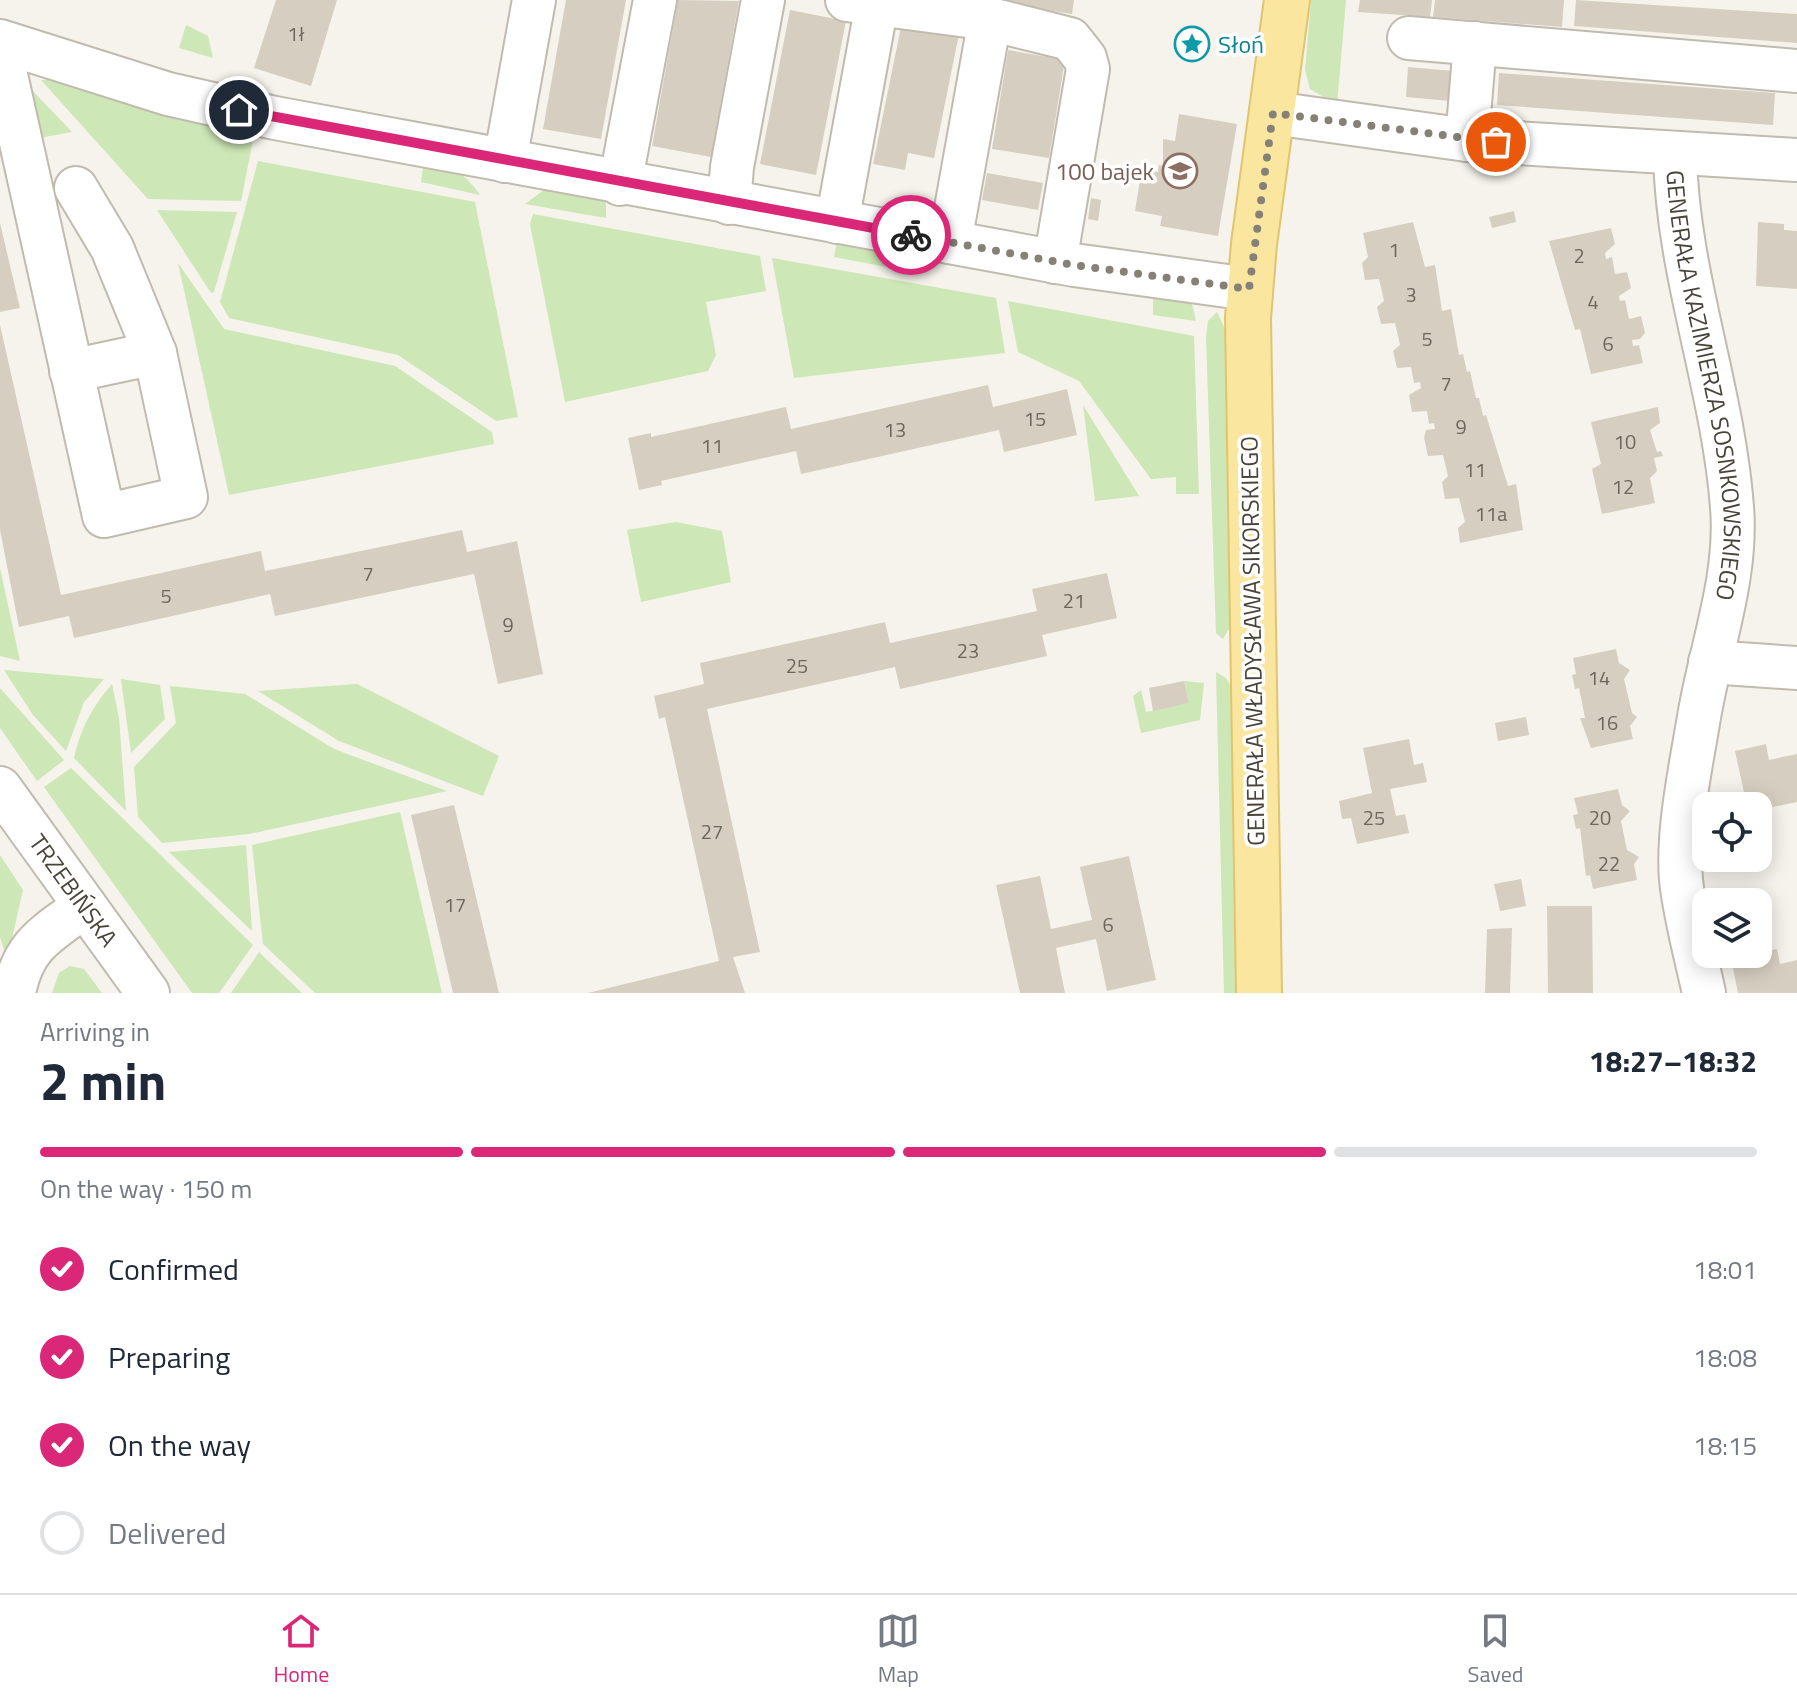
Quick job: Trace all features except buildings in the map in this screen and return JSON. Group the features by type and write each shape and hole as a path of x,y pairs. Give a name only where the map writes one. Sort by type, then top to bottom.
{"main road":[{"name":"GENERAŁA WŁADYSŁAWA SIKORSKIEGO","path":"1259,993 1247,391 1249,289 1287,0"}],"street":[{"path":"505,161 534,0"},
{"path":"620,184 655,0"},
{"path":"729,203 732,167 763,0"},
{"path":"837,222 862,2 990,19 1070,39 1079,48 1088,69 1055,262"},
{"path":"950,242 990,19"},
{"path":"1409,38 1797,71"},
{"path":"76,188 112,248 155,353 186,497 104,516 4,66 4,42 214,105 620,184 1055,262 1249,289"},
{"path":"1467,140 1475,43"},
{"path":"1273,113 1467,140 1797,160"},
{"name":"GENERAŁA KAZIMIERZA SOSNKOWSKIEGO","path":"1675,154 1676,200 1699,310 1733,509 1729,570 1698,722 1681,879 1704,993"},
{"path":"71,371 155,353"},
{"path":"1710,662 1797,668"},
{"name":"TRZEBIŃSKA","path":"0,788 148,993"},
{"path":"17,972 85,906"}],"green space":[{"path":"1311,0 1346,0 1337,105 1310,89 1305,70"},
{"path":"186,25 208,36 213,58 179,48"},
{"path":"41,80 52,80 253,140 241,201 148,199"},
{"path":"27,85 72,132 28,140"},
{"path":"424,160 456,171 480,195 421,182"},
{"path":"258,161 475,202 518,417 496,421 398,355 229,318 220,302"},
{"path":"548,187 606,194 606,218 525,204"},
{"path":"157,210 237,212 214,292 211,293"},
{"path":"533,214 760,256 766,291 706,302 716,355 708,371 565,402 530,224"},
{"path":"838,236 923,252 919,273 834,257"},
{"path":"772,258 996,298 1005,353 794,378"},
{"path":"178,263 224,329 395,366 492,432 494,444 229,495"},
{"path":"1153,293 1191,299 1196,321 1153,315"},
{"path":"1008,301 1194,336 1199,494 1176,494 1176,477 1151,479 1079,381 1018,352"},
{"path":"1217,312 1226,331 1234,620 1223,639 1216,633 1206,337 1208,321"},
{"path":"1083,405 1139,496 1095,501"},
{"path":"676,522 722,531 731,582 641,602 627,530"},
{"path":"0,568 20,661 0,656"},
{"path":"4,670 104,679 84,702 66,751 33,715"},
{"path":"1216,672 1226,678 1233,690 1240,993 1224,993"},
{"path":"121,679 160,685 165,719 131,753"},
{"path":"1184,681 1204,683 1200,720 1141,733 1133,696 1141,690 1146,712 1189,703"},
{"path":"112,684 119,718 126,811 74,758 88,718"},
{"path":"357,684 499,756 483,796 339,741 258,691"},
{"path":"170,686 245,694 334,749 447,791 249,834 162,843 138,817 134,767 176,723"},
{"path":"0,688 64,760 37,781 0,728"},
{"path":"71,768 253,945 219,993 192,993 44,787"},
{"path":"400,812 442,993 315,993 263,944 252,845"},
{"path":"246,845 252,931 169,852"},
{"path":"0,855 23,890 10,947 5,953 0,937"},
{"path":"259,952 302,993 231,993"},
{"path":"70,966 84,969 102,993 52,993 59,973"}],"way so far":[{"path":"911,235 1074,265 1249,289 1273,113 1496,142"}],"place":[{"name":"Słoń","path":"1192,44"},
{"name":"100 bajek","path":"1180,171"}],"route":[{"path":"239,110 609,182 911,235"}]}
